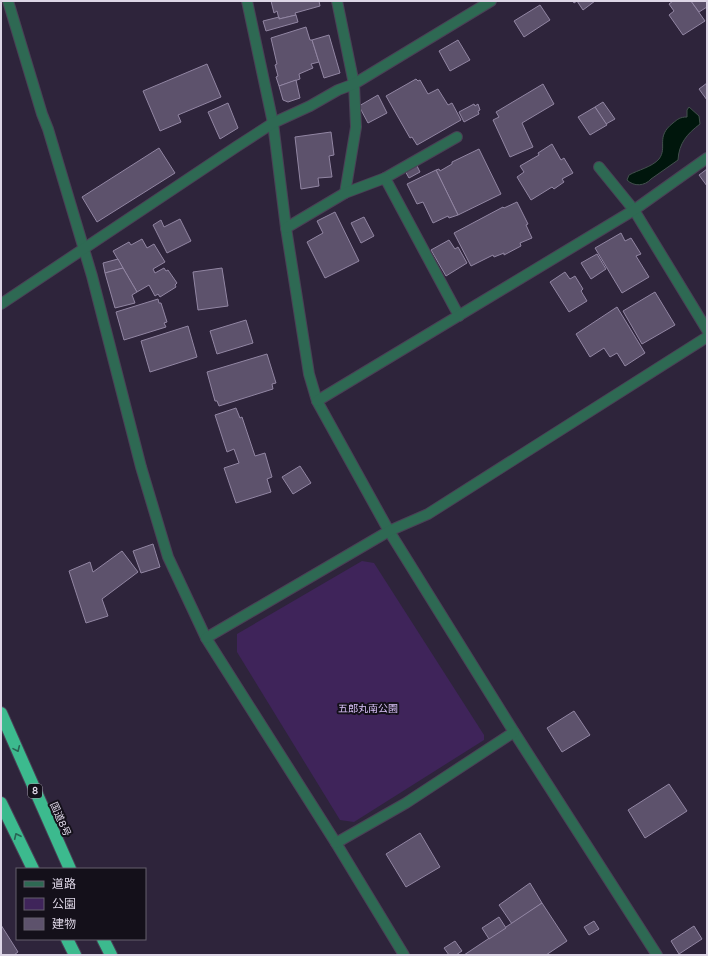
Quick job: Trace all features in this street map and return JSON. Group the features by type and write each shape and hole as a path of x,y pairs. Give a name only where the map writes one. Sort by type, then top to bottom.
{"highway":[{"name":"国道8号","path":"1,713 70,868"},
{"path":"1,803 33,868"},
{"path":"68,940 75,955"},
{"path":"104,940 111,955"}],"street":[{"path":"8,1 92,276 141,467 168,557 206,638 336,843 404,955"},
{"path":"247,1 273,123 286,228 309,374 317,401 389,531 514,732 657,955"},
{"path":"338,1 354,84 356,127 345,193"},
{"path":"1,304 273,123 310,106 338,90 354,84 491,1"},
{"path":"286,228 345,193 385,178 457,137"},
{"path":"317,401 634,210 707,158"},
{"path":"599,167 634,210 707,330"},
{"path":"385,178 459,316"},
{"path":"206,638 389,531 428,514 707,337"},
{"path":"336,843 406,803 514,732"}],"green space":[{"name":"五郎丸南公園","path":"362,561 374,563 484,735 484,740 354,822 340,820 237,652 237,634"}],"shaded area":[{"path":"689,107 699,116 700,124 684,139 678,160 646,183 636,185 627,180 629,175 649,166 659,159 662,150 664,133 676,120 687,117 687,110"}],"building":[{"path":"271,1 319,1 320,6 295,13 296,15 279,19 277,11 274,13"},
{"path":"577,1 595,1 583,10"},
{"path":"673,1 691,1 705,21 683,35 669,15 674,11 669,4"},
{"path":"691,1 707,1 707,7 699,12"},
{"path":"540,5 550,20 524,37 514,21"},
{"path":"296,15 298,22 266,31 263,21"},
{"path":"306,27 319,62 311,64 313,68 299,74 300,79 279,86 276,77 278,76 275,65 277,64 271,38"},
{"path":"329,35 340,73 324,78 312,40"},
{"path":"458,40 470,60 450,71 439,51"},
{"path":"207,64 221,97 178,115 181,122 160,131 143,91"},
{"path":"416,79 418,81 420,80 428,94 438,89 448,105 452,103 461,120 417,145 412,137 410,138 386,96"},
{"path":"296,80 300,98 288,102 283,100 279,86"},
{"path":"707,83 707,100 699,89"},
{"path":"543,84 554,104 522,123 533,147 510,157 493,120 499,117 496,112"},
{"path":"378,95 387,113 368,123 359,106"},
{"path":"603,102 615,119 606,124 595,107"},
{"path":"228,103 238,128 220,139 208,112"},
{"path":"474,104 475,106 478,104 480,110 478,111 479,114 464,122 459,112"},
{"path":"595,107 607,125 590,135 578,117"},
{"path":"331,132 334,155 329,156 332,177 318,178 319,186 301,189 295,137"},
{"path":"552,144 561,160 564,158 573,173 562,179 564,182 554,189 552,187 531,200 517,177 524,172 520,166 539,155 538,153"},
{"path":"159,148 175,173 97,222 82,197"},
{"path":"479,149 501,194 458,215 436,170 439,169 440,171 452,164 452,162"},
{"path":"416,164 420,172 409,178 404,169"},
{"path":"707,169 707,186 699,175"},
{"path":"436,170 458,215 449,218 448,216 433,223 423,202 417,204 407,184"},
{"path":"517,202 528,224 526,225 532,238 520,243 521,246 504,255 504,253 494,257 493,255 471,266 454,233 503,207 504,208"},
{"path":"335,212 359,261 325,278 307,242 323,233 317,221"},
{"path":"364,217 374,236 361,243 351,223"},
{"path":"180,219 191,241 167,253 153,225 161,220 164,227"},
{"path":"621,233 625,241 631,238 641,254 636,256 649,277 622,293 595,248"},
{"path":"142,239 147,248 154,244 165,262 153,269 155,273 164,268 166,271 168,270 177,283 175,285 176,287 160,297 158,294 155,296 149,285 137,292 113,251 129,242 131,245"},
{"path":"449,240 455,249 458,247 467,263 446,276 431,250"},
{"path":"597,254 606,269 591,279 581,263"},
{"path":"118,259 123,268 105,273 103,263"},
{"path":"123,268 137,292 132,295 135,303 115,308 105,273"},
{"path":"222,268 228,306 198,310 193,272"},
{"path":"565,272 570,279 575,276 583,289 581,291 587,301 569,312 550,282"},
{"path":"655,292 675,325 642,344 623,311"},
{"path":"158,299 159,303 161,303 167,322 164,323 166,327 124,340 116,312"},
{"path":"617,307 645,353 625,366 617,353 610,357 604,348 590,357 576,334"},
{"path":"246,320 253,343 217,354 210,331"},
{"path":"188,326 197,357 150,372 141,341"},
{"path":"267,354 276,383 272,384 273,389 219,406 217,401 215,401 207,372"},
{"path":"236,408 240,418 242,417 255,456 265,453 272,477 267,479 271,492 236,503 224,468 239,463 234,449 227,452 215,415"},
{"path":"300,466 311,483 293,494 282,477"},
{"path":"153,544 160,567 141,573 133,551"},
{"path":"122,551 138,572 102,599 108,616 86,623 69,571 90,562 93,572"},
{"path":"574,711 590,735 562,752 547,728"},
{"path":"669,784 687,811 645,838 628,810"},
{"path":"420,833 440,867 406,887 386,854"},
{"path":"530,883 542,903 512,924 499,905"},
{"path":"542,903 567,941 546,955 464,955"},
{"path":"499,917 506,928 489,939 482,928"},
{"path":"594,921 599,929 589,935 584,927"},
{"path":"1,925 18,952 14,955 1,955"},
{"path":"694,926 702,939 679,954 671,941"},
{"path":"455,941 462,951 456,955 449,955 444,948"}]}
